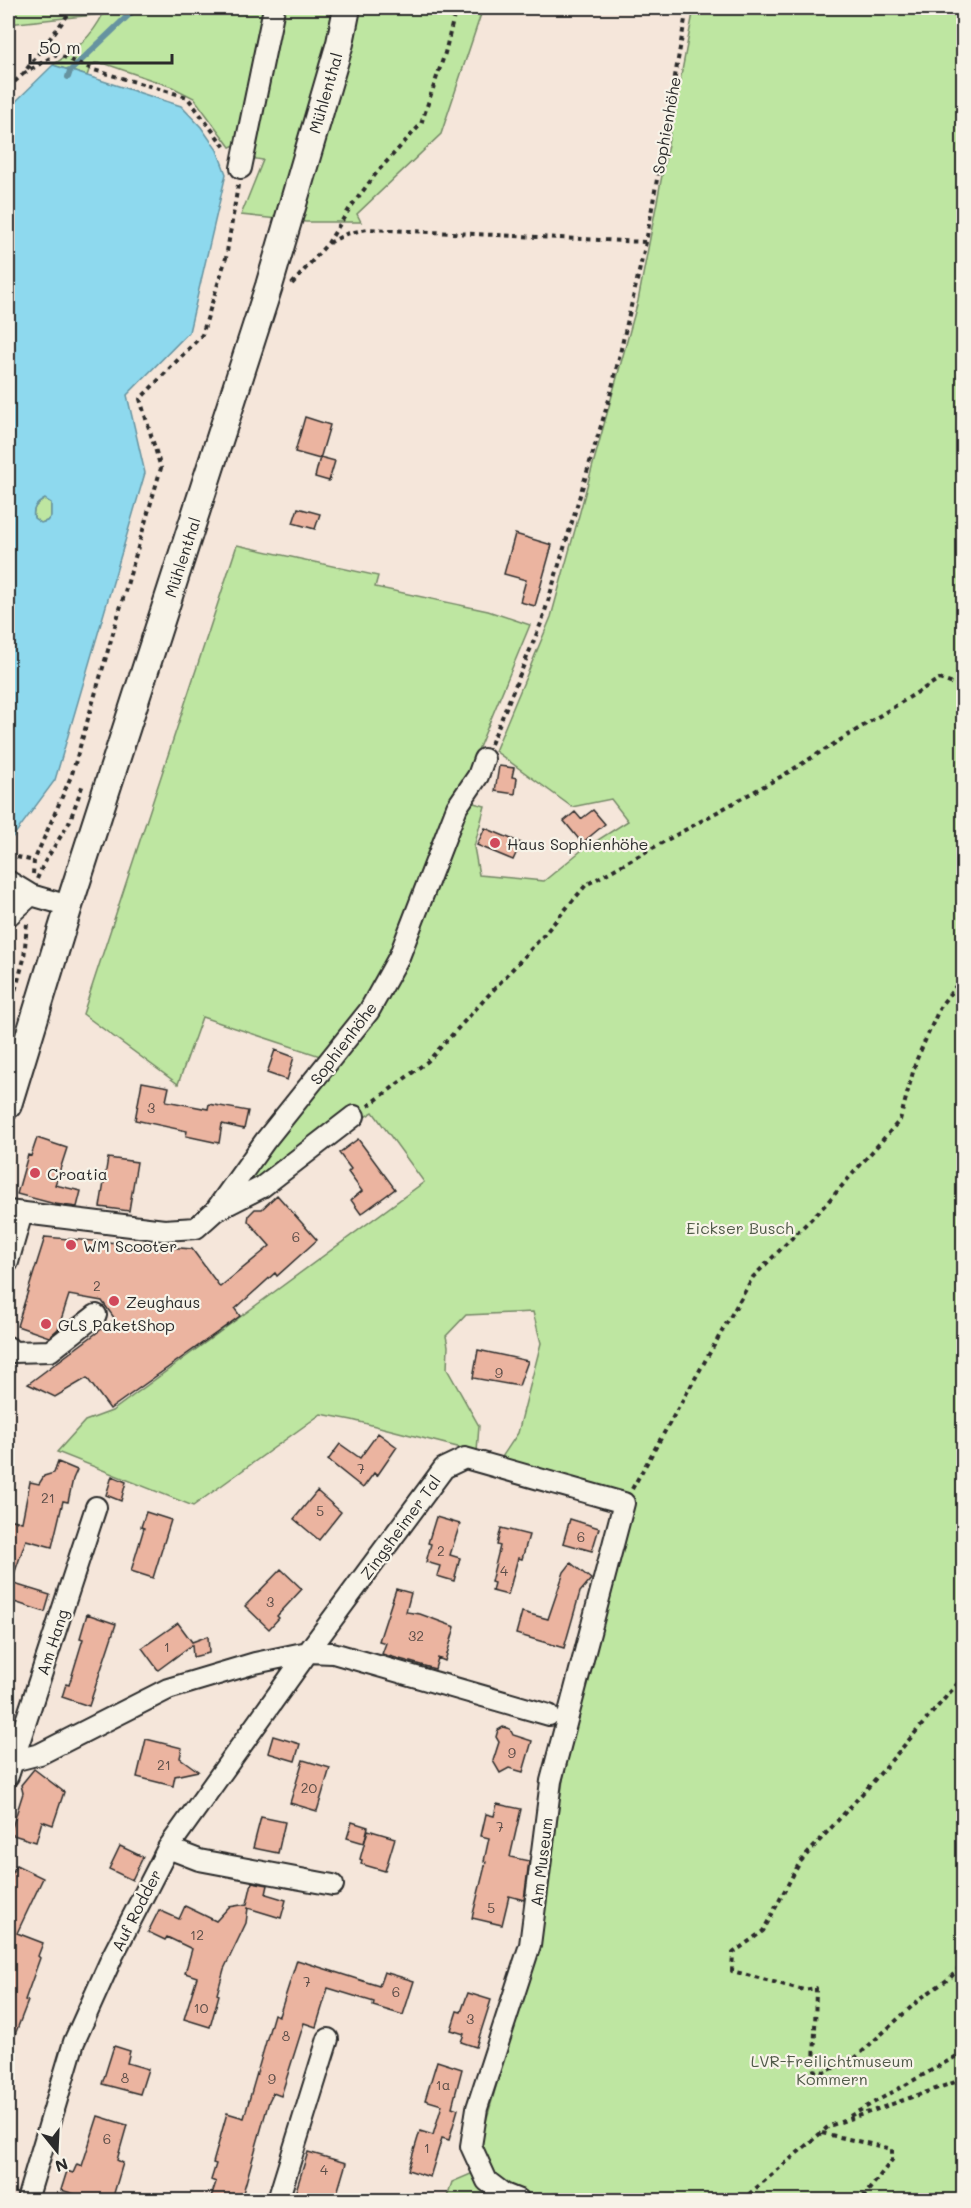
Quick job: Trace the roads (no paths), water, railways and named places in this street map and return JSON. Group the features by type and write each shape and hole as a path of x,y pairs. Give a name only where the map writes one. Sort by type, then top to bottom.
{"main road":[{"name":"Mühlenthal","path":"8,1105 69,906 269,286 340,43 347,8"}],"street":[{"path":"241,168 274,8"},
{"name":"Sophienhöhe","path":"215,1211 265,1141 369,1011 399,957 457,807 478,776 484,759"},
{"path":"8,881 31,895 69,906"},
{"path":"8,897 31,895"},
{"path":"8,916 31,895"},
{"path":"8,1262 15,1212 164,1230 196,1228 215,1211 262,1187 354,1116"},
{"path":"8,1347 14,1352 50,1351 96,1315"},
{"name":"Zingsheimer Tal","path":"308,1652 444,1468 465,1458 624,1503"},
{"name":"Am Museum","path":"519,2200 504,2194 487,2181 471,2146 477,2108 530,1945 551,1781 624,1503"},
{"name":"Am Hang","path":"10,1769 96,1507"},
{"path":"10,1769 168,1689 255,1663 308,1652 333,1653 549,1715"},
{"name":"Auf Rodder","path":"27,2200 74,2042 113,1955 168,1848 308,1652"},
{"path":"168,1848 199,1860 333,1885"},
{"path":"278,2200 328,2039"}],"water":[{"path":"53,65 181,106 201,127 217,150 226,174 189,332 127,395 145,473 55,780 12,838 8,837 8,109","holes":["45,499 51,503 51,516 47,521 41,523 34,518 34,509 37,505"]}],"waterway":[{"path":"68,77 70,71 136,8"}],"place":[{"name":"Haus Sophienhöhe","path":"495,843"},
{"name":"Croatia","path":"35,1173"},
{"name":"WM Scooter","path":"71,1245"},
{"name":"Zeughaus","path":"114,1301"},
{"name":"GLS PaketShop","path":"46,1324"}],"park label":[{"name":"Eickser Busch","path":"740,1227"},
{"name":"LVR-Freilichtmuseum Kommern","path":"832,2069"}]}
